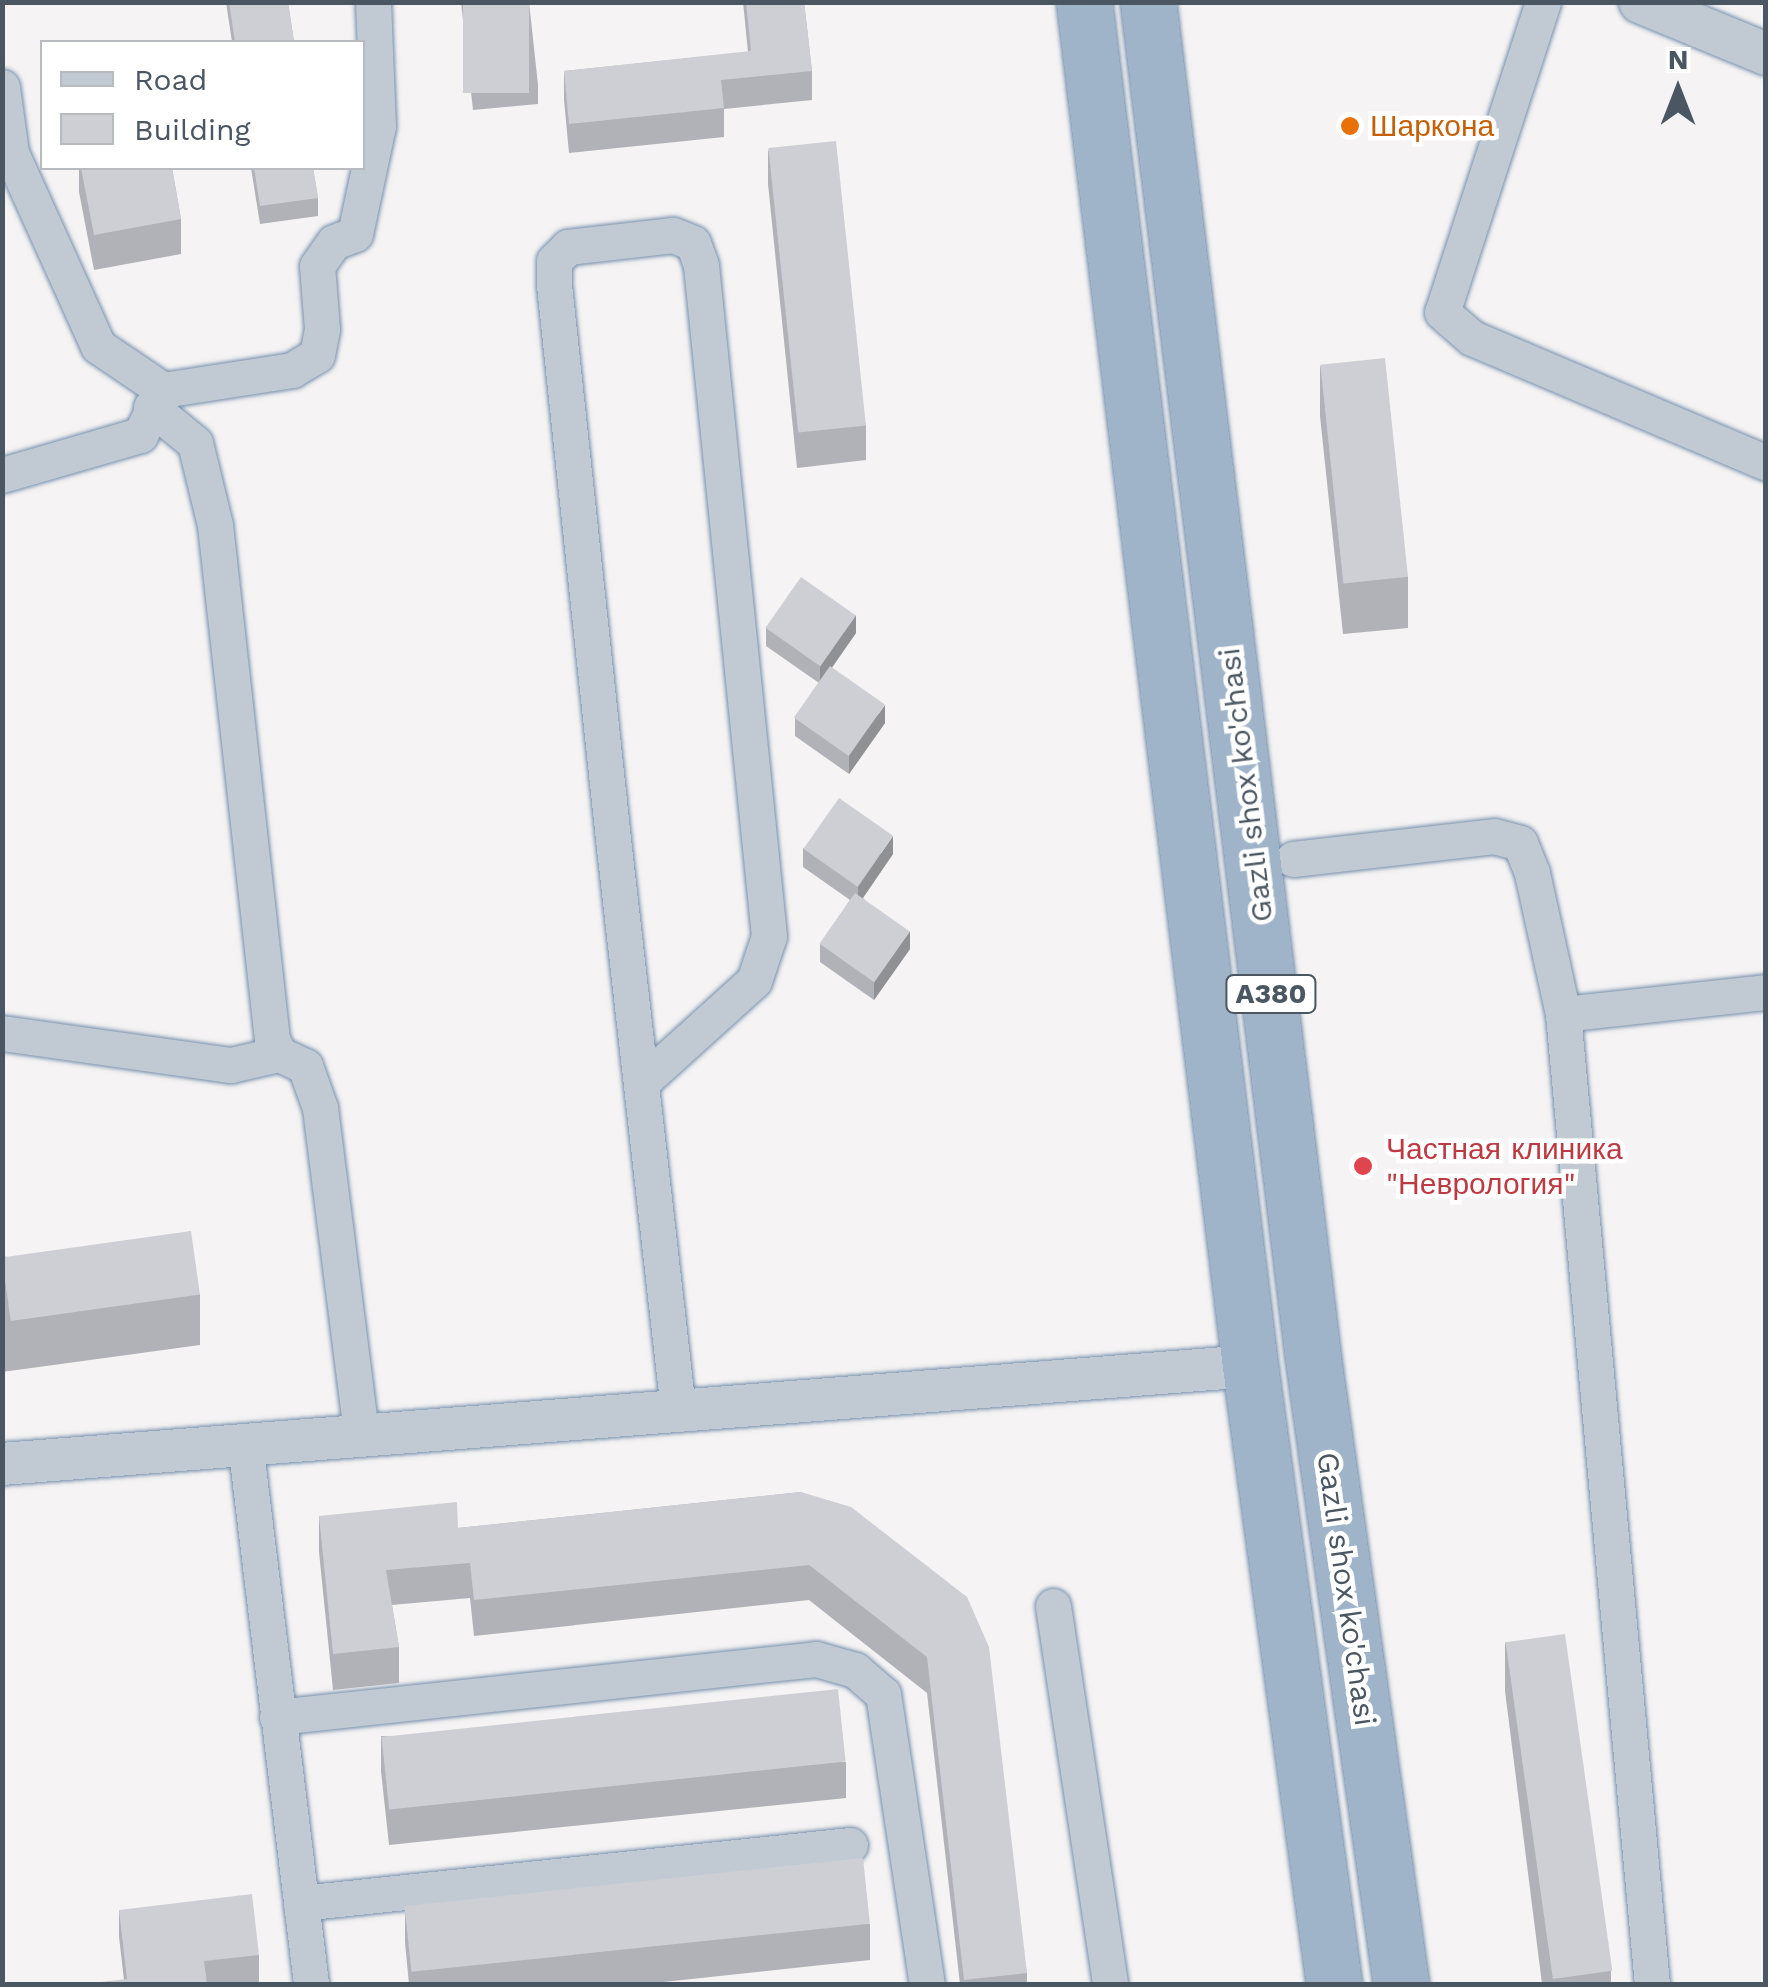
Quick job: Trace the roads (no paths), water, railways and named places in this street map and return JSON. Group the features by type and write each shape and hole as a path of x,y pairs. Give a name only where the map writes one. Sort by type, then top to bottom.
{"highway":[{"name":"Gazli shox ko'chasi","path":"1084,2 1250,1366 1334,1984"},
{"name":"Gazli shox ko'chasi","path":"1148,2 1313,1358 1401,1984"}],"street":[{"path":"157,398 292,370 317,355 322,329 318,266 334,242 354,234 378,126 373,2"},
{"path":"1543,2 1442,312 1472,338 1766,463"},
{"path":"1640,2 1766,54"},
{"path":"2,87 11,153 98,346 157,398 195,442 215,525 279,1054"},
{"path":"641,1083 754,981 769,936 701,265 693,243 673,236 568,248 554,261 641,1083 678,1410"},
{"path":"2,475 140,435 157,398"},
{"path":"1293,859 1494,836 1520,842 1563,1014 1652,1984"},
{"path":"1563,1014 1766,992"},
{"path":"2,1033 231,1065 279,1054 305,1066 320,1108 362,1434"},
{"path":"2,1464 1250,1366"},
{"path":"245,1442 311,1984"},
{"path":"1053,1606 1110,1984"},
{"path":"277,1717 816,1658 855,1670 882,1694 926,1984"},
{"path":"300,1903 850,1845"}],"place":[{"name":"Шаркона","path":"1350,126"},
{"name":"Частная клиника \"Неврология\"","path":"1363,1166"}]}
